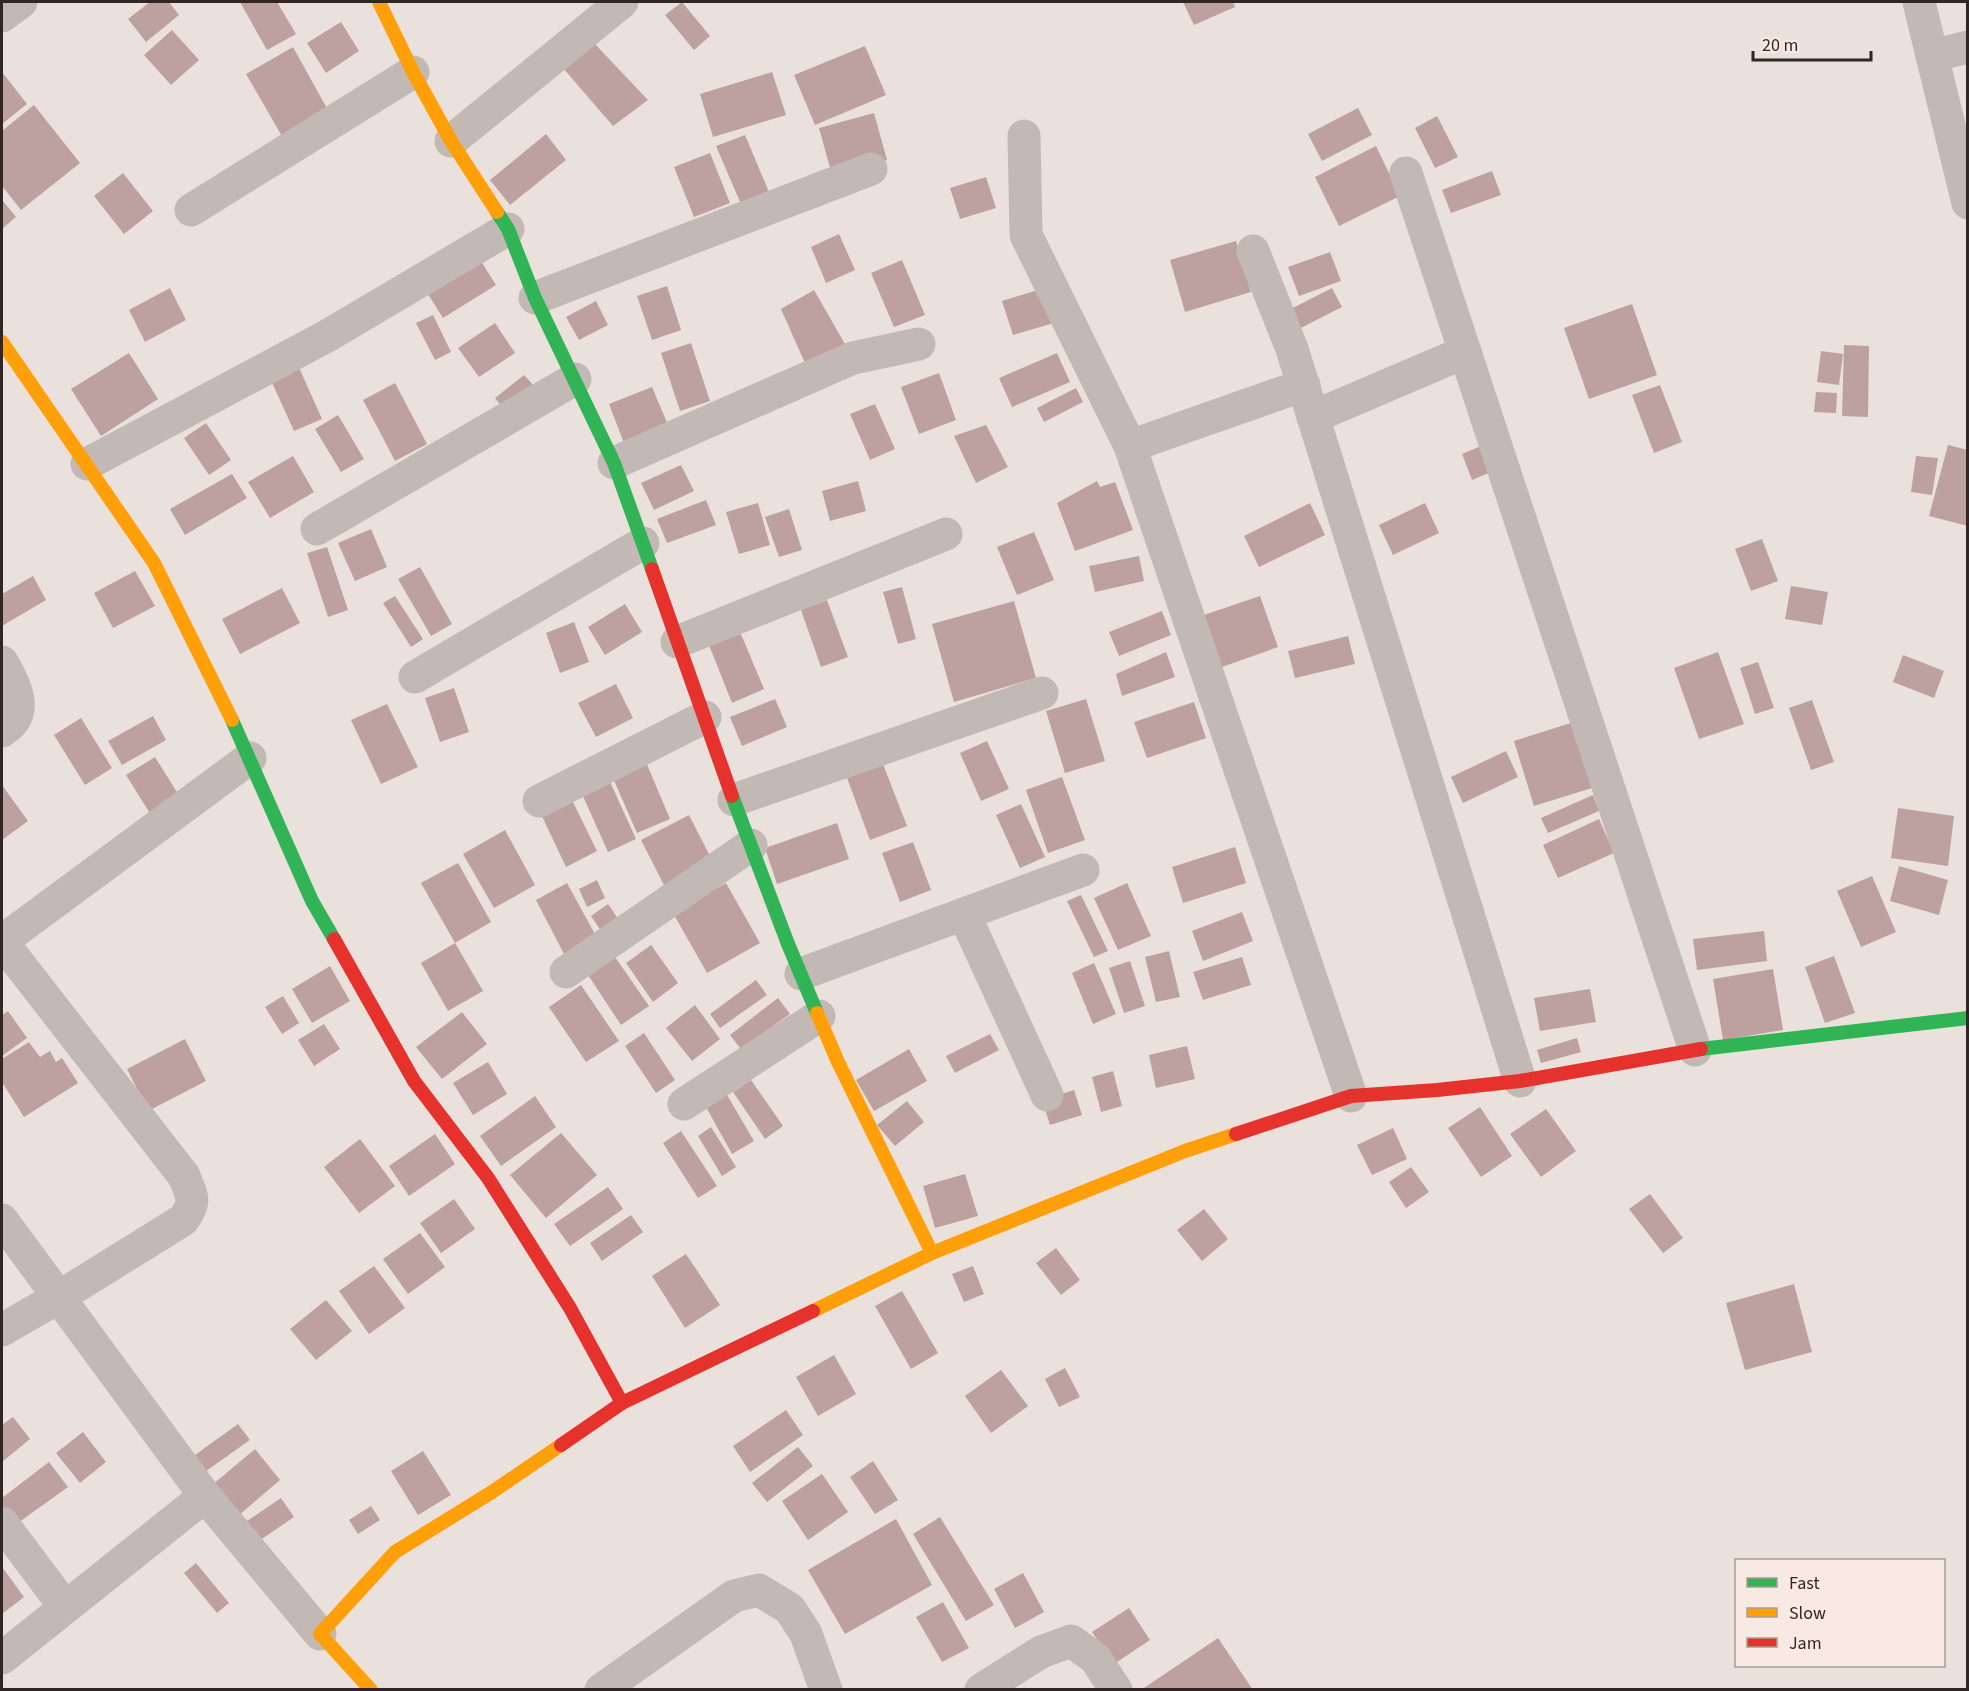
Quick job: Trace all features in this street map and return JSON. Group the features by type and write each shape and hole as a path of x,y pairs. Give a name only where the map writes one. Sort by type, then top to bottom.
{"street":[{"path":"2,16 21,2"},
{"path":"379,2 413,72 451,141 508,229 535,298 614,464 734,800 801,974 838,1062 932,1253"},
{"path":"451,141 622,2"},
{"path":"1919,2 1968,203"},
{"path":"1932,56 1968,47"},
{"path":"191,210 413,72"},
{"path":"1024,136 1026,235 1130,446 1351,1096"},
{"path":"535,298 871,169"},
{"path":"1406,173 1695,1050"},
{"path":"87,465 327,336 508,229"},
{"path":"1253,251 1304,385 1520,1081"},
{"path":"2,342 154,563 250,758 312,901 414,1081 489,1178 570,1308 622,1403"},
{"path":"614,464 853,358 919,344"},
{"path":"1313,417 1465,352"},
{"path":"317,529 575,379"},
{"path":"1130,446 1304,385"},
{"path":"677,642 946,534"},
{"path":"415,677 643,543"},
{"path":"2,662 15,684 19,709 9,727 2,731"},
{"path":"734,800 1042,693"},
{"path":"539,801 705,717"},
{"path":"2,1330 59,1298 183,1220 192,1208 192,1197 184,1176 2,941 250,758"},
{"path":"566,972 751,845"},
{"path":"801,974 1083,870"},
{"path":"964,914 1047,1095"},
{"path":"684,1104 819,1016"},
{"path":"320,1634 395,1552 492,1492 622,1403 932,1253 1185,1151 1351,1096 1520,1081 1695,1050 1968,1018"},
{"path":"2,1220 205,1496 320,1634 371,1689"},
{"path":"2,1658 205,1496"},
{"path":"2,1523 64,1607"},
{"path":"601,1689 734,1596 759,1590 790,1609 806,1634 826,1689"},
{"path":"981,1689 1041,1652 1071,1641 1095,1658 1116,1689"}],"building":[{"path":"150,2 169,2 179,15 146,42 128,19"},
{"path":"240,2 277,2 296,34 267,50"},
{"path":"682,2 710,36 694,50 665,15"},
{"path":"1183,2 1233,2 1235,7 1194,25"},
{"path":"341,22 359,51 326,73 307,43"},
{"path":"172,30 199,60 171,85 144,55"},
{"path":"593,42 648,100 613,126 563,68"},
{"path":"865,46 886,95 815,125 794,75"},
{"path":"293,47 329,112 283,138 246,74"},
{"path":"2,72 27,104 2,124"},
{"path":"772,72 786,115 713,137 700,94"},
{"path":"34,105 80,163 21,210 2,186 2,131"},
{"path":"1358,108 1372,135 1322,161 1308,134"},
{"path":"874,113 887,160 832,175 819,128"},
{"path":"1437,116 1458,157 1435,168 1415,128"},
{"path":"546,134 566,160 510,205 490,180"},
{"path":"745,135 769,192 741,204 716,146"},
{"path":"1376,146 1400,196 1339,226 1315,177"},
{"path":"710,153 730,203 694,217 674,167"},
{"path":"1492,171 1501,195 1451,213 1442,190"},
{"path":"123,173 153,211 124,234 94,196"},
{"path":"986,177 996,208 960,219 950,188"},
{"path":"2,200 16,217 2,229"},
{"path":"839,234 855,270 826,283 811,247"},
{"path":"1236,241 1251,292 1185,312 1170,260"},
{"path":"1330,252 1341,281 1299,296 1288,267"},
{"path":"479,258 496,285 443,318 426,291"},
{"path":"902,260 925,315 894,327 871,273"},
{"path":"667,286 681,330 652,340 637,296"},
{"path":"170,288 186,320 145,342 129,310"},
{"path":"1044,288 1054,323 1013,335 1002,301"},
{"path":"1332,288 1342,307 1297,330 1287,311"},
{"path":"814,290 853,358 808,370 781,309"},
{"path":"596,301 608,325 579,340 566,317"},
{"path":"1632,304 1657,375 1589,399 1564,328"},
{"path":"433,315 451,352 435,360 416,323"},
{"path":"495,323 515,353 479,377 458,348"},
{"path":"691,343 710,401 680,411 661,353"},
{"path":"1844,345 1869,346 1868,417 1842,416"},
{"path":"1821,351 1843,354 1839,385 1817,382"},
{"path":"129,353 158,399 101,436 71,389"},
{"path":"1057,353 1070,382 1012,407 999,378"},
{"path":"297,363 322,419 294,431 269,376"},
{"path":"939,373 956,420 919,434 901,387"},
{"path":"524,375 535,387 505,411 495,398"},
{"path":"395,383 427,444 395,461 363,400"},
{"path":"1660,385 1682,442 1654,453 1632,395"},
{"path":"652,387 668,425 624,443 609,404"},
{"path":"1076,388 1083,402 1044,422 1037,408"},
{"path":"1816,392 1837,393 1836,413 1814,412"},
{"path":"875,404 895,449 870,460 850,414"},
{"path":"338,415 364,459 341,472 315,429"},
{"path":"206,423 231,460 209,475 184,438"},
{"path":"986,425 1008,467 976,483 954,436"},
{"path":"1948,445 1968,450 1968,526 1929,516"},
{"path":"1481,446 1491,472 1472,480 1462,454"},
{"path":"293,456 314,492 270,518 248,482"},
{"path":"1916,456 1938,458 1932,495 1911,492"},
{"path":"681,465 694,491 654,510 641,483"},
{"path":"232,474 247,498 185,535 170,509"},
{"path":"858,481 866,511 830,521 822,491"},
{"path":"1097,481 1100,487 1115,482 1133,530 1075,551 1057,503"},
{"path":"706,500 716,525 667,543 657,519"},
{"path":"758,503 770,545 739,554 726,512"},
{"path":"1310,503 1325,535 1259,567 1244,536"},
{"path":"1425,503 1439,533 1393,555 1379,525"},
{"path":"789,509 802,550 779,557 765,517"},
{"path":"371,529 387,567 355,581 338,543"},
{"path":"1034,532 1054,580 1017,595 997,547"},
{"path":"1762,539 1778,581 1751,591 1735,549"},
{"path":"327,547 348,610 328,617 307,553"},
{"path":"1139,556 1144,581 1095,592 1089,566"},
{"path":"420,567 452,624 431,636 398,579"},
{"path":"135,571 155,606 113,628 94,593"},
{"path":"33,576 46,600 2,626 2,594"},
{"path":"1791,586 1828,592 1822,625 1785,619"},
{"path":"902,587 916,639 898,644 883,592"},
{"path":"282,588 300,623 240,654 222,619"},
{"path":"395,596 423,639 411,647 383,603"},
{"path":"1260,596 1278,647 1222,667 1204,615"},
{"path":"827,600 848,657 821,667 801,610"},
{"path":"1014,601 1036,678 954,702 932,624"},
{"path":"625,604 642,632 605,655 588,627"},
{"path":"1162,611 1171,635 1119,656 1109,632"},
{"path":"574,622 589,662 560,673 546,633"},
{"path":"738,627 764,689 732,703 707,640"},
{"path":"1348,636 1355,664 1295,678 1288,651"},
{"path":"1166,652 1175,677 1122,696 1116,674"},
{"path":"1718,652 1744,724 1699,739 1674,668"},
{"path":"1903,655 1944,671 1934,698 1893,682"},
{"path":"1758,662 1774,708 1755,714 1740,668"},
{"path":"616,684 633,718 596,737 578,703"},
{"path":"454,688 469,732 440,742 425,698"},
{"path":"775,699 787,727 742,746 730,717"},
{"path":"1086,699 1105,761 1065,773 1046,711"},
{"path":"1812,700 1834,762 1811,770 1789,708"},
{"path":"1194,702 1206,738 1147,758 1134,722"},
{"path":"387,704 418,767 381,784 351,720"},
{"path":"153,716 166,740 122,765 108,741"},
{"path":"81,718 112,768 85,785 54,735"},
{"path":"1571,723 1592,788 1534,806 1514,741"},
{"path":"987,741 1009,789 981,801 960,753"},
{"path":"1506,751 1518,777 1463,803 1451,777"},
{"path":"643,755 670,819 637,833 609,769"},
{"path":"155,757 180,797 151,815 126,775"},
{"path":"883,764 907,826 870,840 847,778"},
{"path":"606,773 636,839 608,852 578,785"},
{"path":"1062,777 1085,840 1048,853 1026,790"},
{"path":"2,785 28,821 2,840"},
{"path":"1593,795 1599,811 1548,833 1541,818"},
{"path":"571,798 597,851 566,867 540,812"},
{"path":"1021,804 1045,857 1020,868 996,815"},
{"path":"1898,808 1954,816 1948,866 1891,858"},
{"path":"689,815 713,862 665,887 641,840"},
{"path":"1599,819 1614,853 1558,878 1543,845"},
{"path":"837,823 849,859 777,884 765,848"},
{"path":"505,830 535,885 494,908 463,854"},
{"path":"913,842 931,890 900,902 882,853"},
{"path":"1235,847 1246,883 1183,903 1172,867"},
{"path":"458,863 491,922 455,943 421,883"},
{"path":"1899,866 1948,880 1939,915 1890,901"},
{"path":"1872,876 1896,932 1861,947 1837,891"},
{"path":"597,880 605,898 587,907 579,889"},
{"path":"567,883 596,936 564,954 536,900"},
{"path":"726,883 760,943 707,973 673,913"},
{"path":"1127,883 1151,936 1118,950 1094,898"},
{"path":"1081,895 1108,951 1094,957 1067,901"},
{"path":"608,904 621,923 604,935 591,916"},
{"path":"1242,912 1253,941 1203,961 1192,931"},
{"path":"1764,931 1767,961 1697,970 1693,939"},
{"path":"455,943 483,991 448,1011 421,963"},
{"path":"651,945 678,983 653,1002 626,963"},
{"path":"1169,951 1180,997 1156,1002 1145,957"},
{"path":"1834,956 1855,1013 1825,1023 1805,967"},
{"path":"615,957 649,1006 621,1025 588,975"},
{"path":"1242,957 1251,985 1203,1000 1193,972"},
{"path":"1130,961 1145,1006 1124,1013 1109,968"},
{"path":"1094,963 1116,1014 1093,1024 1072,973"},
{"path":"330,966 350,1001 312,1023 292,989"},
{"path":"1773,969 1783,1030 1723,1040 1713,979"},
{"path":"756,980 767,995 720,1028 710,1014"},
{"path":"581,985 619,1041 586,1062 549,1007"},
{"path":"1590,989 1596,1022 1540,1031 1534,998"},
{"path":"283,996 299,1023 282,1034 265,1007"},
{"path":"778,998 790,1014 741,1049 730,1035"},
{"path":"695,1005 720,1039 692,1061 666,1028"},
{"path":"8,1011 27,1038 2,1056 2,1015"},
{"path":"462,1012 487,1044 442,1079 416,1047"},
{"path":"324,1024 340,1049 314,1066 298,1040"},
{"path":"644,1033 675,1080 656,1093 625,1046"},
{"path":"990,1034 999,1050 955,1073 946,1056"},
{"path":"1577,1038 1581,1052 1541,1063 1537,1050"},
{"path":"185,1039 206,1081 148,1111 127,1069"},
{"path":"29,1042 40,1057 50,1051 56,1062 62,1058 78,1083 24,1117 2,1082 2,1059"},
{"path":"1187,1046 1195,1079 1156,1088 1149,1055"},
{"path":"909,1049 927,1081 874,1111 856,1080"},
{"path":"488,1062 507,1094 473,1115 453,1083"},
{"path":"1113,1071 1122,1106 1101,1112 1092,1077"},
{"path":"751,1080 783,1126 765,1139 733,1092"},
{"path":"1074,1090 1082,1115 1050,1125 1042,1100"},
{"path":"727,1095 754,1141 732,1154 706,1107"},
{"path":"535,1096 556,1127 501,1166 480,1136"},
{"path":"907,1101 924,1122 895,1146 877,1125"},
{"path":"1480,1107 1512,1156 1481,1177 1448,1128"},
{"path":"1546,1109 1576,1151 1541,1177 1510,1134"},
{"path":"711,1127 736,1167 722,1176 698,1136"},
{"path":"1393,1128 1407,1159 1372,1175 1357,1145"},
{"path":"681,1131 717,1186 698,1198 663,1143"},
{"path":"561,1133 597,1175 546,1218 510,1175"},
{"path":"435,1134 455,1164 409,1196 389,1166"},
{"path":"360,1139 395,1186 359,1213 324,1167"},
{"path":"1411,1167 1429,1192 1406,1208 1389,1182"},
{"path":"965,1174 978,1216 935,1228 923,1186"},
{"path":"608,1187 623,1209 570,1246 554,1224"},
{"path":"1650,1194 1683,1238 1663,1253 1629,1209"},
{"path":"454,1199 475,1229 441,1253 420,1223"},
{"path":"1204,1209 1228,1239 1202,1261 1177,1230"},
{"path":"631,1215 643,1232 602,1261 590,1243"},
{"path":"420,1233 445,1267 408,1294 383,1259"},
{"path":"1056,1248 1080,1280 1061,1295 1036,1263"},
{"path":"686,1254 720,1305 685,1328 652,1276"},
{"path":"374,1266 405,1308 369,1334 339,1291"},
{"path":"973,1266 984,1294 964,1302 952,1274"},
{"path":"1794,1284 1812,1352 1745,1370 1726,1303"},
{"path":"902,1291 938,1353 911,1369 875,1306"},
{"path":"326,1300 352,1331 316,1360 290,1329"},
{"path":"834,1355 856,1394 818,1416 796,1377"},
{"path":"1065,1368 1080,1397 1059,1407 1045,1379"},
{"path":"1001,1370 1028,1406 991,1433 965,1396"},
{"path":"786,1410 803,1435 750,1472 733,1446"},
{"path":"13,1417 30,1439 2,1462 2,1425"},
{"path":"238,1424 250,1440 206,1471 195,1455"},
{"path":"83,1432 106,1462 80,1483 56,1453"},
{"path":"798,1447 813,1466 767,1502 752,1483"},
{"path":"255,1449 280,1480 238,1516 212,1485"},
{"path":"423,1451 451,1495 418,1515 391,1471"},
{"path":"873,1461 898,1500 875,1514 850,1477"},
{"path":"49,1462 68,1487 15,1525 2,1507 2,1498"},
{"path":"822,1474 848,1512 808,1540 782,1501"},
{"path":"281,1498 294,1517 256,1543 244,1523"},
{"path":"371,1506 380,1520 358,1534 349,1520"},
{"path":"940,1517 994,1605 966,1621 913,1534"},
{"path":"896,1519 932,1585 845,1634 808,1570"},
{"path":"196,1563 229,1603 217,1613 184,1573"},
{"path":"2,1567 24,1597 2,1614"},
{"path":"1023,1573 1044,1612 1015,1628 994,1589"},
{"path":"943,1602 969,1648 942,1662 916,1617"},
{"path":"1129,1608 1150,1640 1114,1664 1092,1632"},
{"path":"1218,1638 1253,1690 1141,1690"}],"traffic: fast":[{"path":"497,212 508,229 535,298 614,463 652,569"},
{"path":"232,720 312,901 334,939"},
{"path":"732,796 788,944 817,1013"},
{"path":"1701,1049 1968,1018"}],"traffic: slow":[{"path":"379,2 413,72 451,141 497,212"},
{"path":"2,342 154,563 232,720"},
{"path":"817,1013 838,1062 932,1253"},
{"path":"813,1311 932,1253 1185,1151 1236,1134"},
{"path":"371,1690 320,1634 395,1552 492,1492 561,1445"}],"traffic: jam":[{"path":"652,569 732,796"},
{"path":"334,939 414,1081 488,1178 570,1308 622,1403"},
{"path":"1236,1134 1351,1096 1520,1081 1701,1049"},
{"path":"561,1445 622,1403 813,1311"}]}
